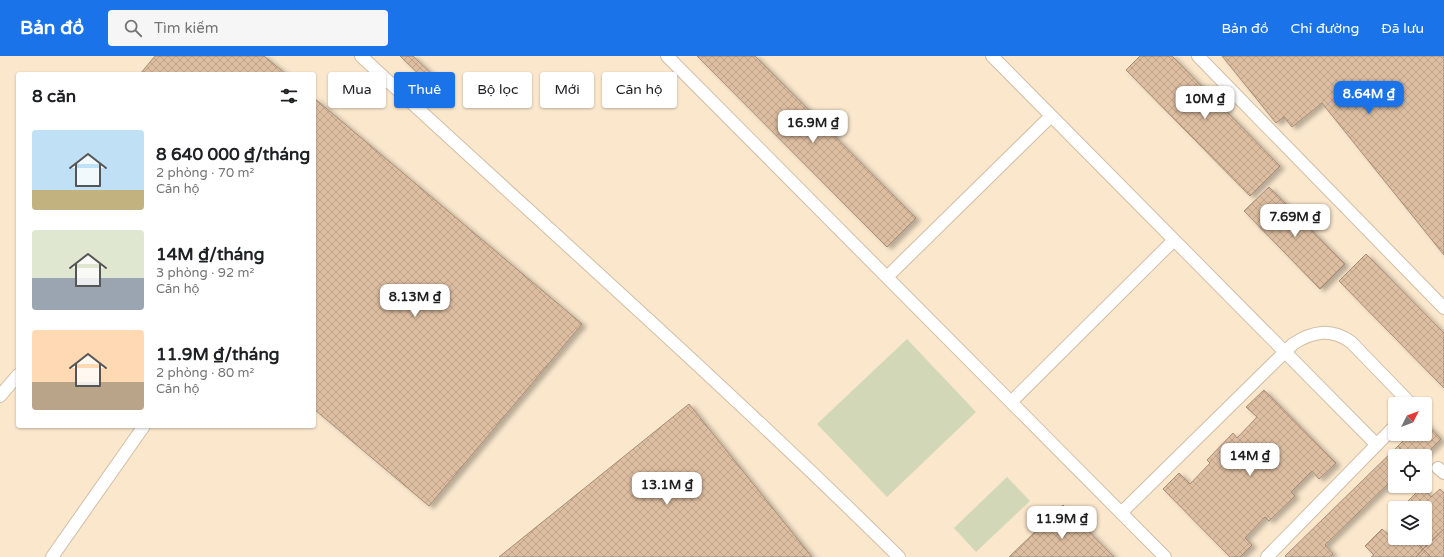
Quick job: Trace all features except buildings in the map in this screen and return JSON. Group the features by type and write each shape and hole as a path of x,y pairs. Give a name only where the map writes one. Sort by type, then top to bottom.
{"lane":[{"path":"361,56 733,398 899,557"},
{"path":"667,56 1165,557"},
{"path":"992,56 1377,445"},
{"path":"1198,56 1444,308"},
{"path":"887,277 1051,116"},
{"path":"1010,402 1174,240"},
{"path":"1121,513 1293,344 1303,338 1313,334 1324,333 1340,335 1352,342 1405,397"},
{"path":"0,396 16,377"},
{"path":"52,557 143,428"},
{"path":"1267,557 1388,433"}],"green space":[{"path":"907,339 976,412 887,497 817,424"},
{"path":"1007,477 1030,501 976,552 954,528"}]}
